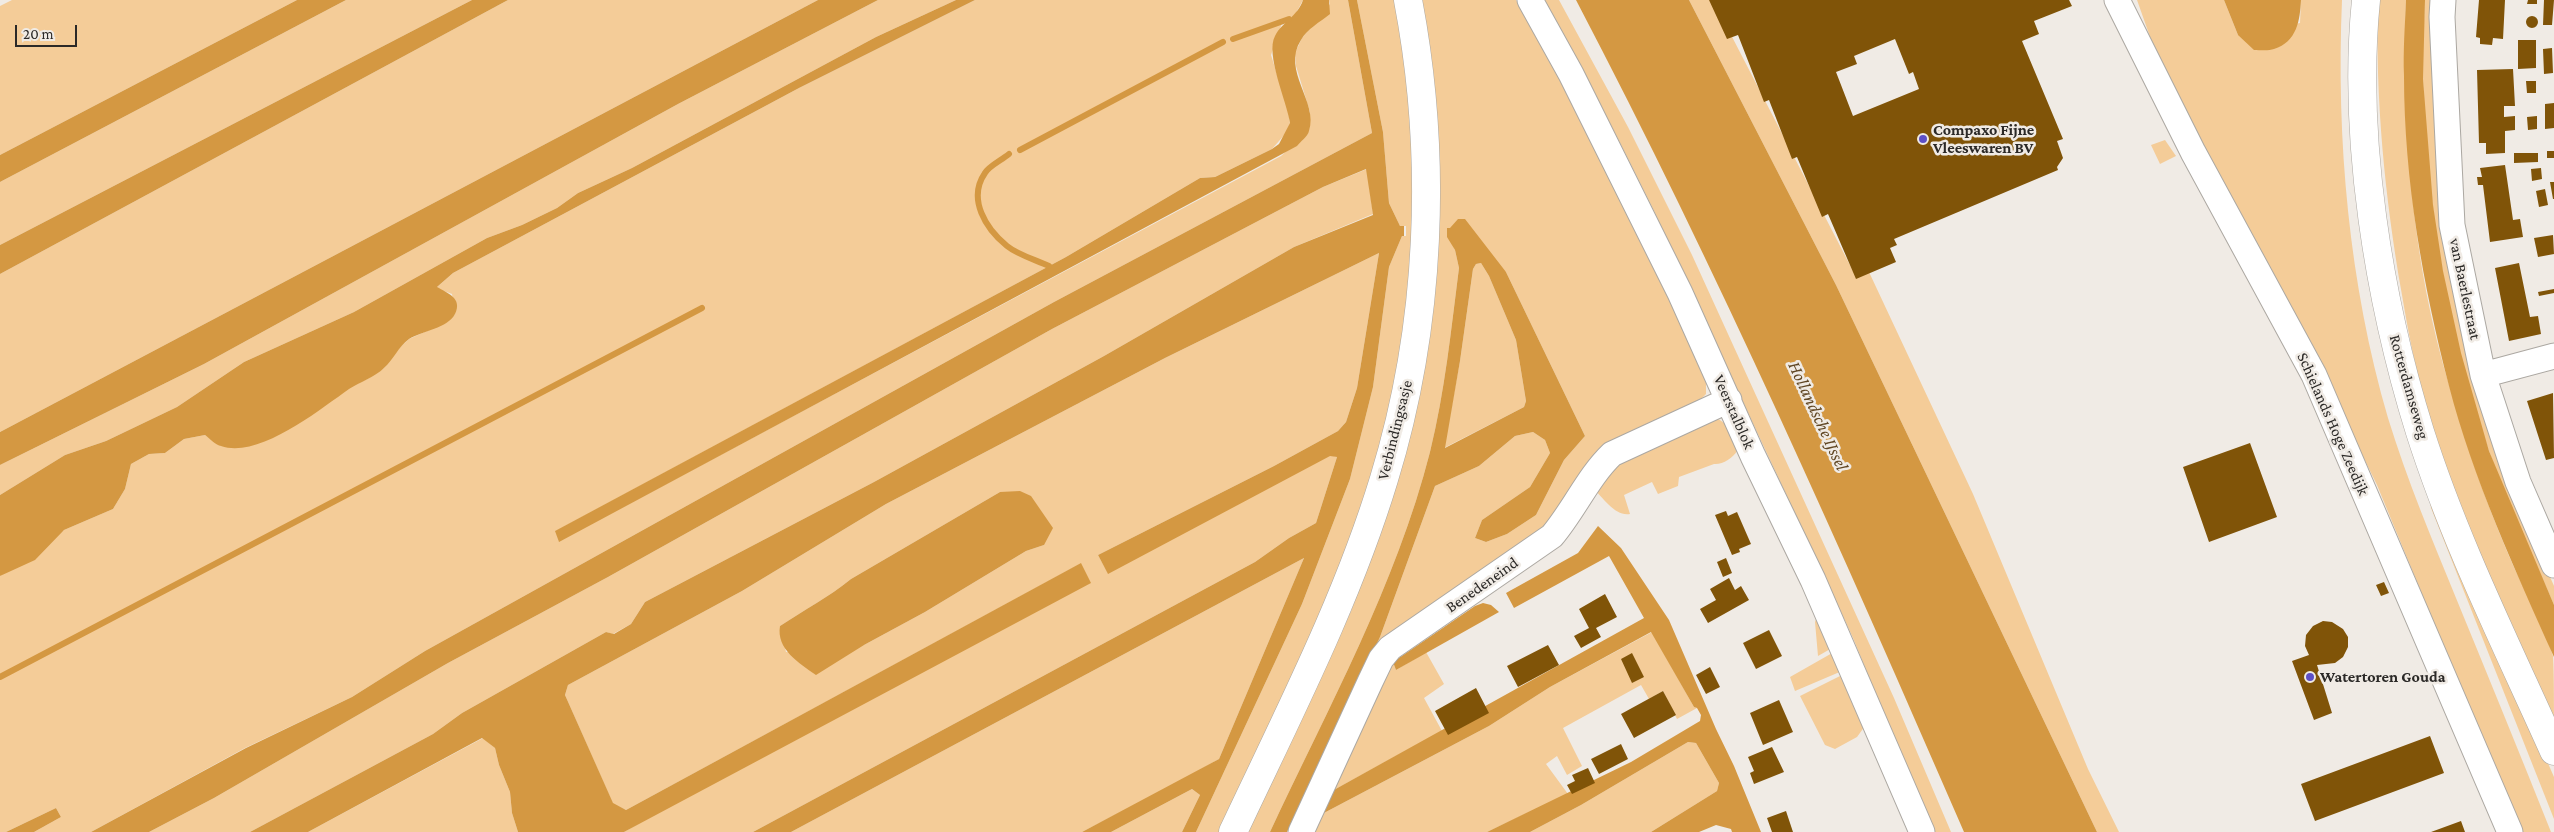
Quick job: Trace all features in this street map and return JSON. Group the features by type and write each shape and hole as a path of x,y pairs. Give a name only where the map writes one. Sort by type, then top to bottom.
{"main road":[{"name":"Verbindingsasje","path":"1233,832 1333,614 1363,542 1385,478 1404,402 1416,335 1424,256 1426,190 1422,112 1408,0"},
{"name":"Rotterdamseweg","path":"2366,0 2362,42 2368,188 2394,338 2420,432 2467,557 2554,752"}],"street":[{"name":"Veerstalblok","path":"1530,0 1575,82 1680,293 1753,456 1817,588 1922,832"},
{"name":"Schielands Hoge Zeedijk","path":"2117,0 2200,166 2314,375 2510,832"},
{"name":"van Baerlestraat","path":"2443,0 2442,18 2452,225 2483,375 2518,482 2554,565"},
{"path":"2483,375 2554,356"},
{"name":"Benedeneind","path":"1301,832 1381,659 1390,648 1552,536 1569,515 1602,464 1612,454 1729,400"}],"shaded area":[{"path":"12,0 297,0 0,155 0,6"},
{"path":"346,0 472,0 0,245 0,182"},
{"path":"508,0 818,0 0,432 0,274"},
{"path":"878,0 956,0 876,37 632,168 578,193 557,208 522,225 487,238 354,312 244,362 177,407 106,441 65,455 0,495 0,465 204,364 678,104"},
{"path":"975,0 1303,0 1295,15 1282,23 1271,55 1288,110 1290,124 1286,133 1272,149 1215,177 1200,178 1066,257 556,531 559,541 1281,156 1309,131 1310,112 1296,66 1295,53 1302,38 1330,4 1329,0 1348,0 1372,133 1054,302 425,651 352,697 245,748 91,832 34,832 61,817 56,808 6,832 0,832 0,576 64,530 113,509 125,489 131,464 149,454 165,453 184,439 205,435 221,446 367,379 384,368 396,351 409,339 447,322 455,314 452,294 436,288 453,273 799,88"},
{"path":"1357,0 1396,0 1408,89 1412,143 1412,234 1404,326 1397,372 1376,461 1331,588 1219,832 1196,832 1302,604 1350,479 1373,387 1389,267 1402,236 1406,236 1406,226 1400,226 1389,203 1383,132"},
{"path":"1421,0 1516,0 1628,204 1706,380 1706,394 1696,404 1609,447 1559,517 1363,670 1380,637 1435,486 1479,466 1515,436 1533,432 1545,440 1550,453 1530,487 1482,520 1475,538 1486,542 1507,534 1536,515 1564,460 1585,436 1506,272 1449,237 1455,250 1459,268 1444,383 1430,452 1416,501 1380,598 1270,832 1247,832 1351,611 1375,546 1407,444"},
{"path":"1540,0 1559,0 1628,127 1692,255 1894,698 1951,832 1932,832 1853,638 1654,211 1617,137"},
{"path":"1689,0 1713,0 1853,271 1869,272 1973,494 2088,769 2119,832 2097,832 1836,285"},
{"path":"2137,0 2224,0 2238,35 2300,23 2301,0 2342,0 2341,106 2348,211 2364,316 2375,367 2395,441 2412,487 2551,832 2520,832 2377,485 2333,396 2166,82"},
{"path":"2378,0 2406,0 2405,49 2408,147 2418,245 2427,293 2437,341 2450,388 2477,473 2509,556 2549,643 2553,656 2554,727 2462,512 2430,421 2420,385 2402,295 2386,185 2378,74"},
{"path":"2425,0 2437,0 2444,219 2540,554 2554,586 2554,605 2489,451 2462,362 2451,315 2435,221 2425,126 2423,40"},
{"path":"2165,140 2176,156 2160,164 2151,145"},
{"path":"1367,169 1373,214 1294,247 1104,356 874,482 645,602 631,624 613,634 606,632 462,713 433,734 250,832 149,832 214,798 448,663 608,577 1052,329 1323,187"},
{"path":"1379,253 1357,388 1346,422 1338,431 1274,466 1098,555 1108,573 1330,455 1337,457 1316,523 1289,538 1255,562 753,832 624,832 1082,563 626,810 613,804 565,695 568,685 742,591 886,504 1165,358","holes":["1000,492 1044,545 1026,551 925,612 864,645 786,652 780,626 851,579"]},
{"path":"1481,263 1489,276 1516,340 1526,401 1524,407 1444,448 1460,361 1473,269 1476,264"},
{"path":"1712,417 1726,425 1737,451 1727,460 1679,477 1678,486 1658,494 1652,482 1624,495 1630,514 1620,513 1615,510 1594,489 1606,469"},
{"path":"2429,492 2554,777 2554,819 2431,508"},
{"path":"1304,558 1219,759 1175,784 1082,832 791,832"},
{"path":"1817,616 1832,648 1818,656 1815,622"},
{"path":"1652,632 1694,707 1697,708 1677,719 1663,691 1649,699 1641,685 1563,728 1582,766 1567,775 1557,756 1546,764 1568,794 1487,832 1313,832 1322,814 1489,726 1550,687"},
{"path":"1426,652 1444,684 1424,698 1442,731 1332,791 1393,662 1396,670"},
{"path":"1834,652 1842,671 1795,691 1790,677"},
{"path":"1844,674 1865,726 1857,737 1835,749 1825,745 1800,696"},
{"path":"483,738 495,748 499,765 510,792 512,813 518,832 308,832"},
{"path":"1688,742 1696,743 1719,783 1717,791 1651,832 1530,832 1581,805"},
{"path":"1192,789 1200,795 1182,832 1111,832"}],"water":[{"path":"297,0 346,0 0,182 0,155"},
{"path":"472,0 508,0 0,274 0,245"},
{"path":"818,0 878,0 678,104 204,364 0,465 0,432"},
{"path":"956,0 975,0 799,88 453,273 437,287 453,297 457,304 452,319 441,326 409,339 380,371 349,389 288,430 253,446 236,448 219,445 205,435 184,439 165,453 149,454 131,464 125,489 113,509 64,530 35,560 0,576 0,495 65,455 106,441 177,407 244,362 354,312 487,238 522,225 557,208 578,193 632,168 876,37"},
{"path":"1303,0 1329,0 1330,14 1307,32 1296,52 1297,75 1311,120 1306,137 1297,146 559,542 555,531 1066,257 1200,178 1215,177 1279,144 1290,123 1275,66 1273,44 1278,31 1298,10"},
{"path":"1348,0 1357,0 1383,132 1389,203 1400,226 1404,226 1404,236 1402,236 1389,267 1373,387 1350,479 1302,604 1196,832 1182,832 1200,795 1192,789 1111,832 1082,832 1219,759 1304,558 791,832 753,832 1255,562 1289,538 1316,523 1337,457 1330,456 1108,574 1098,555 1274,466 1338,431 1346,422 1357,388 1379,253 1165,358 886,504 742,591 568,685 565,695 613,803 626,810 1081,563 1091,583 624,832 518,832 512,813 510,792 499,765 495,748 482,738 308,832 250,832 433,734 462,713 606,632 614,634 631,624 645,602 874,482 1104,356 1294,247 1373,215 1366,169 1323,187 1052,329 608,577 448,663 214,798 149,832 91,832 246,748 352,697 425,651 1054,302 1372,133"},
{"name":"Hollandsche IJssel","path":"1576,0 1689,0 1836,285 2097,832 1964,832 1778,412 1679,205"},
{"path":"2224,0 2301,0 2300,15 2296,29 2282,46 2270,50 2254,50 2238,35"},
{"path":"2406,0 2425,0 2423,79 2433,205 2443,271 2461,353 2489,451 2554,605 2554,657 2482,490 2449,386 2431,310 2411,193 2407,154 2404,67"},
{"path":"1458,219 1465,219 1506,272 1585,436 1564,460 1536,515 1507,534 1486,542 1475,538 1482,520 1530,487 1550,453 1545,440 1533,432 1515,436 1479,466 1435,486 1380,637 1287,832 1270,832 1380,598 1416,501 1430,452 1444,383 1459,268 1455,250 1447,237 1447,228 1450,228","holes":["1481,263 1489,276 1516,340 1526,401 1524,407 1445,448 1473,269 1476,264"]},
{"path":"1020,491 1031,496 1053,528 1044,545 1026,551 816,675 790,655 785,648 780,634 780,626 851,579 1000,492"},
{"path":"1598,526 1621,548 1669,620 1734,766 1761,832 1732,832 1731,829 1716,825 1699,832 1651,832 1717,791 1719,783 1696,743 1688,742 1581,805 1530,832 1487,832 1631,762 1700,721 1701,715 1697,708 1694,707 1651,632 1550,687 1489,726 1322,814 1332,791 1644,618 1609,556 1514,608 1506,593 1578,553"},
{"path":"1483,603 1491,605 1499,612 1396,670 1393,662 1475,606"},
{"path":"56,808 61,817 34,832 6,832"}],"building":[{"name":"Compaxo Fijne Vleeswaren BV","path":"1709,0 2069,0 2072,6 2034,21 2039,34 2022,41 2063,139 2057,141 2063,158 2057,167 2058,170 1894,239 1897,245 1890,248 1896,262 1856,279 1828,214 1822,217 1797,157 1792,159 1769,100 1764,102 1738,35 1727,39","holes":["1895,39 1909,74 1913,72 1919,89 1853,116 1836,72 1857,64 1854,56"]},
{"path":"2479,0 2505,0 2503,39 2493,38 2492,45 2480,44 2480,38 2476,37"},
{"path":"2528,0 2537,0 2537,4 2527,4"},
{"path":"2544,0 2554,0 2552,25 2543,25"},
{"path":"2530,16 2534,16 2538,22 2534,28 2530,28 2526,24 2526,20"},
{"path":"2518,40 2536,40 2536,68 2518,69"},
{"path":"2552,48 2553,73 2544,74 2543,49"},
{"path":"2513,69 2515,106 2504,106 2504,117 2515,116 2515,130 2505,131 2505,153 2486,154 2486,143 2479,143 2477,70"},
{"path":"2526,81 2536,81 2536,93 2527,93"},
{"path":"2554,103 2554,128 2545,129 2545,104"},
{"path":"2537,116 2537,129 2528,130 2527,117"},
{"path":"2547,151 2554,151 2554,158 2547,158"},
{"path":"2514,153 2538,153 2538,162 2514,163"},
{"path":"2505,165 2513,220 2520,219 2523,237 2490,242 2483,185 2478,185 2477,177 2482,177 2480,168"},
{"path":"2541,168 2542,179 2532,181 2531,169"},
{"path":"2550,182 2554,182 2554,199 2553,199"},
{"path":"2545,189 2548,205 2539,207 2536,191"},
{"path":"2553,235 2554,254 2538,257 2534,238"},
{"path":"2519,263 2530,317 2538,316 2541,334 2509,341 2495,268"},
{"path":"2554,289 2554,293 2539,296 2538,292"},
{"path":"2553,393 2554,458 2546,460 2527,401"},
{"path":"2250,443 2277,517 2209,542 2183,467"},
{"path":"1726,511 1728,516 1737,512 1751,544 1739,549 1740,552 1732,555 1715,515"},
{"path":"1726,558 1732,573 1723,577 1717,562"},
{"path":"1729,578 1735,590 1741,586 1749,600 1708,623 1700,609 1716,600 1710,589"},
{"path":"2384,582 2389,593 2381,596 2376,585"},
{"path":"1605,594 1617,617 1596,628 1601,637 1581,648 1574,636 1589,628 1579,609"},
{"name":"Watertoren Gouda","path":"2323,621 2332,622 2343,629 2348,637 2348,647 2343,657 2335,663 2317,665 2332,713 2314,720 2292,661 2309,655 2305,646 2306,635 2313,626"},
{"path":"1769,630 1782,656 1756,669 1743,643"},
{"path":"1548,645 1559,665 1518,687 1507,666"},
{"path":"1632,653 1644,677 1632,683 1621,659"},
{"path":"1710,667 1720,687 1706,694 1696,675"},
{"path":"1476,688 1489,713 1448,735 1435,711"},
{"path":"1663,691 1676,715 1634,738 1621,714"},
{"path":"1779,700 1793,732 1763,745 1750,713"},
{"path":"2430,736 2444,773 2315,821 2301,784"},
{"path":"1621,744 1628,759 1599,774 1591,759"},
{"path":"1772,747 1784,772 1754,784 1750,773 1754,771 1748,757"},
{"path":"1588,768 1595,783 1572,794 1567,785 1575,781 1572,775"},
{"path":"1786,811 1793,832 1772,832 1767,818"},
{"path":"2461,821 2465,832 2431,832"}],"waterway":[{"path":"1233,39 1289,19"},
{"path":"1020,150 1223,42"},
{"path":"1009,154 987,170 980,183 978,193 981,213 992,231 1007,246 1022,255 1049,266"},
{"path":"0,677 702,308"}],"place":[{"name":"Compaxo Fijne Vleeswaren BV","path":"1923,139"},
{"name":"Watertoren Gouda","path":"2310,677"}]}
